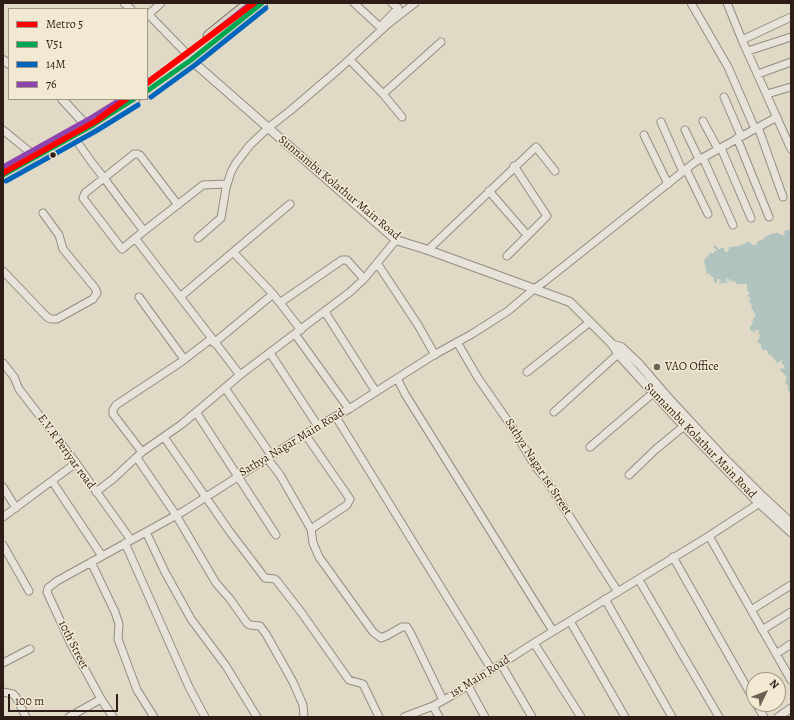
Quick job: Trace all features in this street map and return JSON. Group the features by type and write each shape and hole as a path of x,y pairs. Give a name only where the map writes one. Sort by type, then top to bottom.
{"main road":[{"path":"148,83 189,57 250,3"},
{"path":"148,90 189,57 262,3"},
{"path":"3,175 73,136 123,100"},
{"path":"3,168 86,126 132,100"}],"street":[{"path":"161,3 148,15 189,57"},
{"path":"354,3 380,27 398,8 392,3"},
{"path":"198,238 221,218 227,184 236,163 250,145 268,128 350,60 388,24 415,3"},
{"path":"691,3 728,67 756,128 783,197"},
{"path":"730,4 742,40 777,117 787,132 791,149"},
{"path":"742,40 791,17"},
{"path":"748,51 791,37"},
{"path":"383,94 442,42"},
{"name":"Sunnambu Kolathur Main Road","path":"189,57 396,240 428,250 570,302 613,345 618,354 684,426 714,452"},
{"path":"350,60 383,94 402,117"},
{"path":"758,74 791,62"},
{"path":"767,94 791,87"},
{"path":"724,97 769,217"},
{"path":"63,100 86,126"},
{"name":"Sathya Nagar Main Road","path":"47,592 48,588 57,581 176,515 269,456 318,426 336,417 508,311 685,170 739,137 777,117"},
{"path":"703,121 719,149 750,218"},
{"path":"661,122 708,214"},
{"path":"3,130 31,153"},
{"path":"686,130 733,225"},
{"path":"644,134 668,184"},
{"path":"73,136 144,231"},
{"path":"428,250 514,166 536,147 555,171"},
{"path":"178,205 140,155 137,154 134,154 85,193 82,198 122,249 204,185 227,184"},
{"path":"507,256 547,216 514,166"},
{"path":"489,191 527,235"},
{"path":"180,298 290,204"},
{"path":"3,271 51,320 92,299 97,293 95,288 62,249 59,235 43,214"},
{"path":"135,238 240,375"},
{"path":"96,492 113,479 142,452 182,424 240,375 325,312 364,279 396,240"},
{"path":"234,253 281,302 298,332 349,409"},
{"path":"281,302 342,260 347,260 364,279"},
{"path":"377,263 418,325 435,355"},
{"path":"142,452 113,414 113,410 116,405 213,341 273,294"},
{"path":"139,297 184,359"},
{"path":"325,312 376,392"},
{"path":"527,372 590,322"},
{"name":"Sathya Nagar 1st Street","path":"457,342 478,378 512,427 535,466 545,478 618,592"},
{"name":"Sunnambu Kolathur Main Road","path":"613,345 621,347 639,364 714,452 791,532"},
{"path":"270,353 318,426"},
{"path":"554,412 618,354"},
{"name":"E.V.R Periyar road","path":"3,363 14,377 19,389 76,463 128,542 189,687 205,717"},
{"path":"397,378 405,394 553,631"},
{"path":"225,388 269,456 311,529 313,543 319,557 373,632 381,638 402,627 407,627 443,700"},
{"path":"590,448 653,393"},
{"path":"196,412 276,535"},
{"path":"336,417 492,670"},
{"path":"629,475 655,450 684,426"},
{"path":"305,434 350,499 347,505 311,529"},
{"path":"164,437 230,532 265,578 275,579 301,612 348,680 363,684 379,717"},
{"path":"137,458 176,515 216,583 230,599 247,623 250,625 260,626 266,634 293,682 303,705 304,717"},
{"path":"3,517 76,463"},
{"path":"52,481 102,556"},
{"path":"3,487 16,508"},
{"name":"Sunnambu Kolathur Main Road","path":"762,501 791,522"},
{"name":"1st Main Road","path":"404,717 433,706 468,686 553,631 709,536 762,501"},
{"path":"146,532 165,572 191,619 226,666 257,717"},
{"path":"709,536 790,678"},
{"path":"3,545 29,591"},
{"path":"673,557 746,686"},
{"path":"91,562 119,624 118,639 137,690 154,717"},
{"path":"639,580 719,717"},
{"path":"751,610 791,585"},
{"name":"10th Street","path":"47,592 71,644 113,717"},
{"path":"605,599 672,717"},
{"path":"762,630 791,612"},
{"path":"570,621 625,717"},
{"path":"534,643 581,717"},
{"path":"776,654 791,644"},
{"path":"3,663 30,649"},
{"path":"501,664 532,717"},
{"path":"468,686 486,717"},
{"path":"3,692 13,694 16,697 26,717"},
{"path":"69,717 101,698"},
{"path":"433,706 440,717"},
{"path":"778,717 791,708"}],"shaded area":[{"path":"791,230 791,393 785,382 787,377 780,370 781,368 785,369 784,365 782,364 782,360 777,363 772,356 768,354 767,350 763,350 761,348 761,344 757,342 760,336 758,332 760,330 756,330 754,332 750,330 750,326 752,325 753,319 756,315 749,301 751,298 747,296 750,294 747,290 747,284 736,284 735,281 732,282 731,279 729,282 729,279 726,279 728,283 726,282 724,284 723,282 721,284 718,283 721,282 719,279 717,279 717,283 714,282 714,278 709,273 707,275 704,260 710,252 714,254 714,251 717,251 714,248 714,245 718,248 718,250 724,248 725,252 727,252 730,247 739,246 748,242 752,245 756,245 758,241 773,233 775,234 776,232 785,236 784,231"}],"metro line":[{"name":"5","path":"148,82 254,3"},
{"name":"5","path":"3,173 96,121 125,100"}],"transit line":[{"name":"76","path":"148,81 187,54 251,3"},
{"name":"V51","path":"148,90 191,60 262,3"},
{"name":"14M","path":"151,97 195,65 266,8"},
{"name":"76","path":"3,167 89,119 119,100"},
{"name":"V51","path":"3,175 93,125 132,100"},
{"name":"14M","path":"6,181 96,131 138,105"}],"place":[{"name":"VAO Office","path":"657,367"}]}
